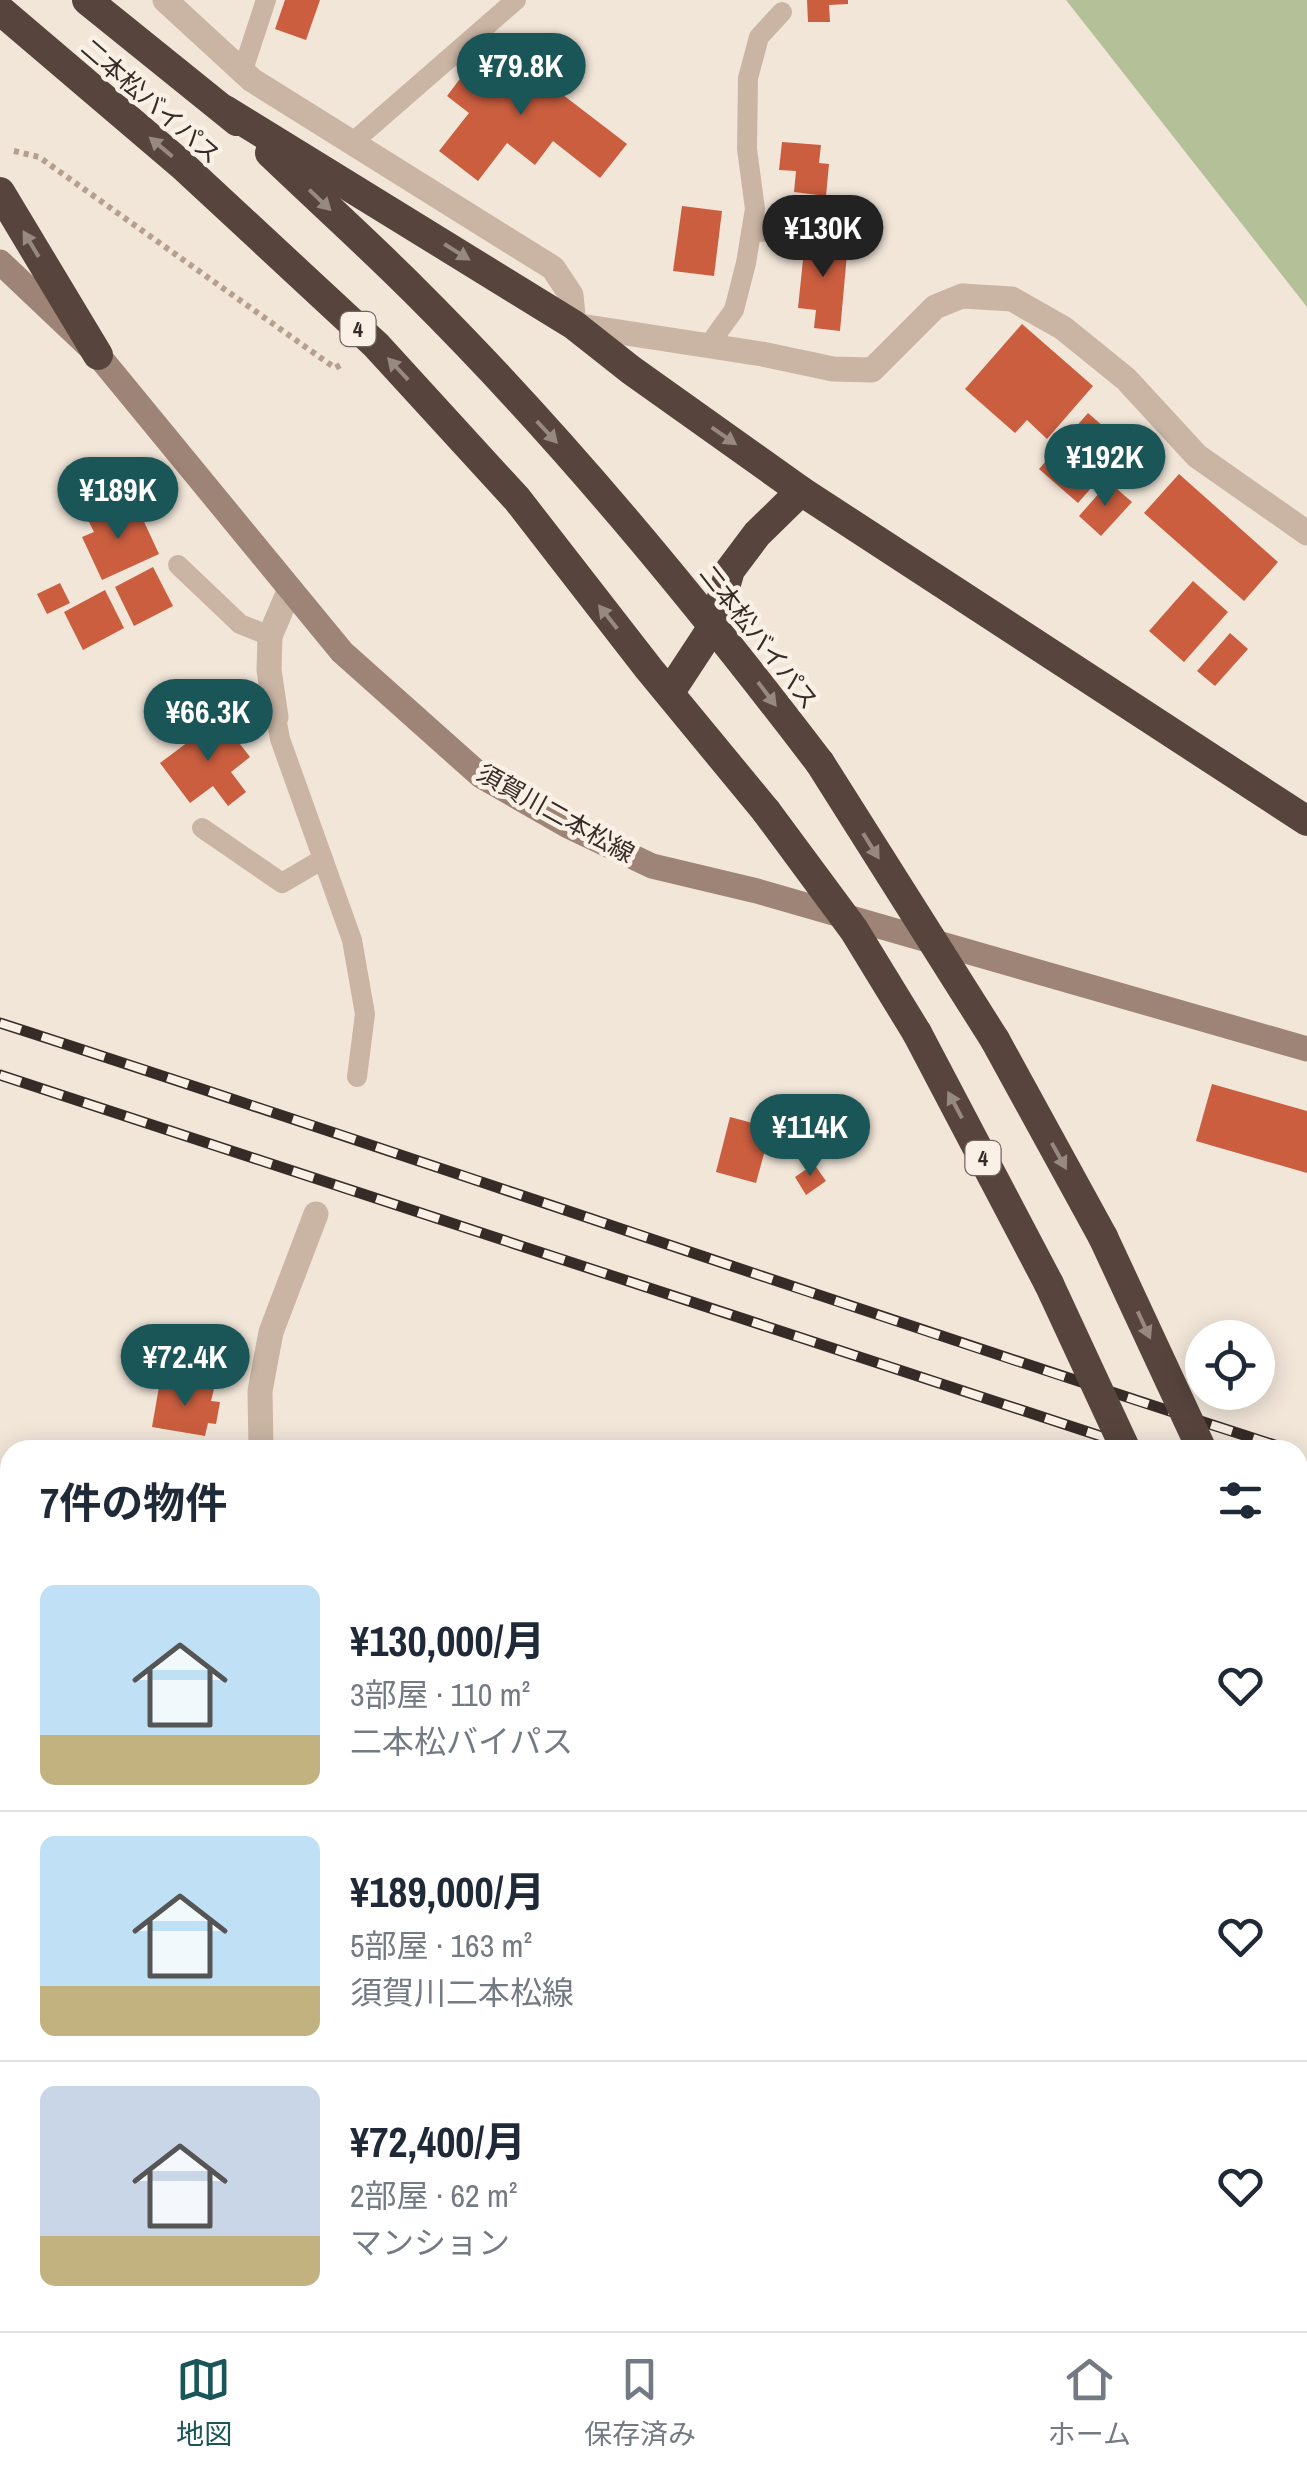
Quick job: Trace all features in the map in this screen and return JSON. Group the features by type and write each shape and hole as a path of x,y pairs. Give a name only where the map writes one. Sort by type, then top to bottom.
{"highway":[{"name":"二本松バイパス","path":"87,0 224,110 415,290 574,460 714,625 820,763 994,1040 1103,1237 1197,1440"},
{"name":"二本松バイパス","path":"0,10 182,165 376,344 518,499 649,669 766,811 854,930 917,1033 1049,1284 1121,1440"},
{"path":"224,110 574,325 800,491 1307,821"},
{"path":"0,192 98,356"},
{"path":"670,692 714,625 730,570 756,534 800,491"}],"main road":[{"name":"須賀川二本松線","path":"0,262 98,356 342,652 481,776 568,826 652,866 757,891 1307,1049"}],"street":[{"path":"166,1 252,80 554,268 572,295 574,325 832,369 872,370 935,307 962,296 1012,299 1063,328 1126,379 1197,456 1307,533"},
{"path":"276,717 269,670 270,636 290,589"},
{"path":"262,1440 260,1391 270,1332 316,1214"}],"lane":[{"path":"242,70 266,0"},
{"path":"352,142 516,0"},
{"path":"708,346 734,310 751,232 754,209 747,149 748,78 758,37 782,12"},
{"path":"751,232 792,231"},
{"path":"178,564 240,624 270,636"},
{"path":"276,717 280,739 352,940 364,1014 357,1077"},
{"path":"202,828 282,882 323,859"}],"path":[{"path":"14,151 39,157 334,368 376,344"}],"green space":[{"path":"1066,0 1307,0 1307,307"}],"building":[{"path":"285,0 320,0 306,40 275,29"},
{"path":"807,0 848,0 848,4 829,5 830,22 808,22"},
{"path":"490,39 627,144 600,178 553,141 535,165 507,143 478,181 439,151 469,113 447,96"},
{"path":"782,142 821,145 819,163 829,164 826,196 794,192 796,171 779,170"},
{"path":"682,206 722,211 714,276 673,271"},
{"path":"806,231 837,234 836,253 847,254 840,331 814,328 816,310 798,308"},
{"path":"1022,324 1093,386 1047,439 1027,420 1015,433 965,389"},
{"path":"1088,413 1127,447 1078,503 1039,469"},
{"path":"1179,474 1278,562 1244,601 1144,513"},
{"path":"1109,482 1132,502 1101,536 1079,516"},
{"path":"110,505 117,521 139,511 159,554 102,580 82,537 94,532 86,516"},
{"path":"153,567 173,606 134,626 115,587"},
{"path":"1193,581 1228,612 1184,662 1149,631"},
{"path":"60,583 70,603 47,614 37,594"},
{"path":"105,590 124,628 83,650 64,612"},
{"path":"1230,633 1248,649 1215,686 1197,671"},
{"path":"220,718 250,757 231,772 246,792 228,806 213,786 190,803 160,763"},
{"path":"1212,1084 1307,1111 1307,1173 1196,1141"},
{"path":"730,1117 771,1128 756,1183 716,1172"},
{"path":"814,1164 826,1181 806,1195 795,1177"},
{"path":"160,1381 214,1389 211,1401 220,1402 216,1424 208,1423 205,1436 152,1427"}],"railway":[{"path":"0,1023 1259,1440"},
{"path":"0,1075 1113,1440"}]}
